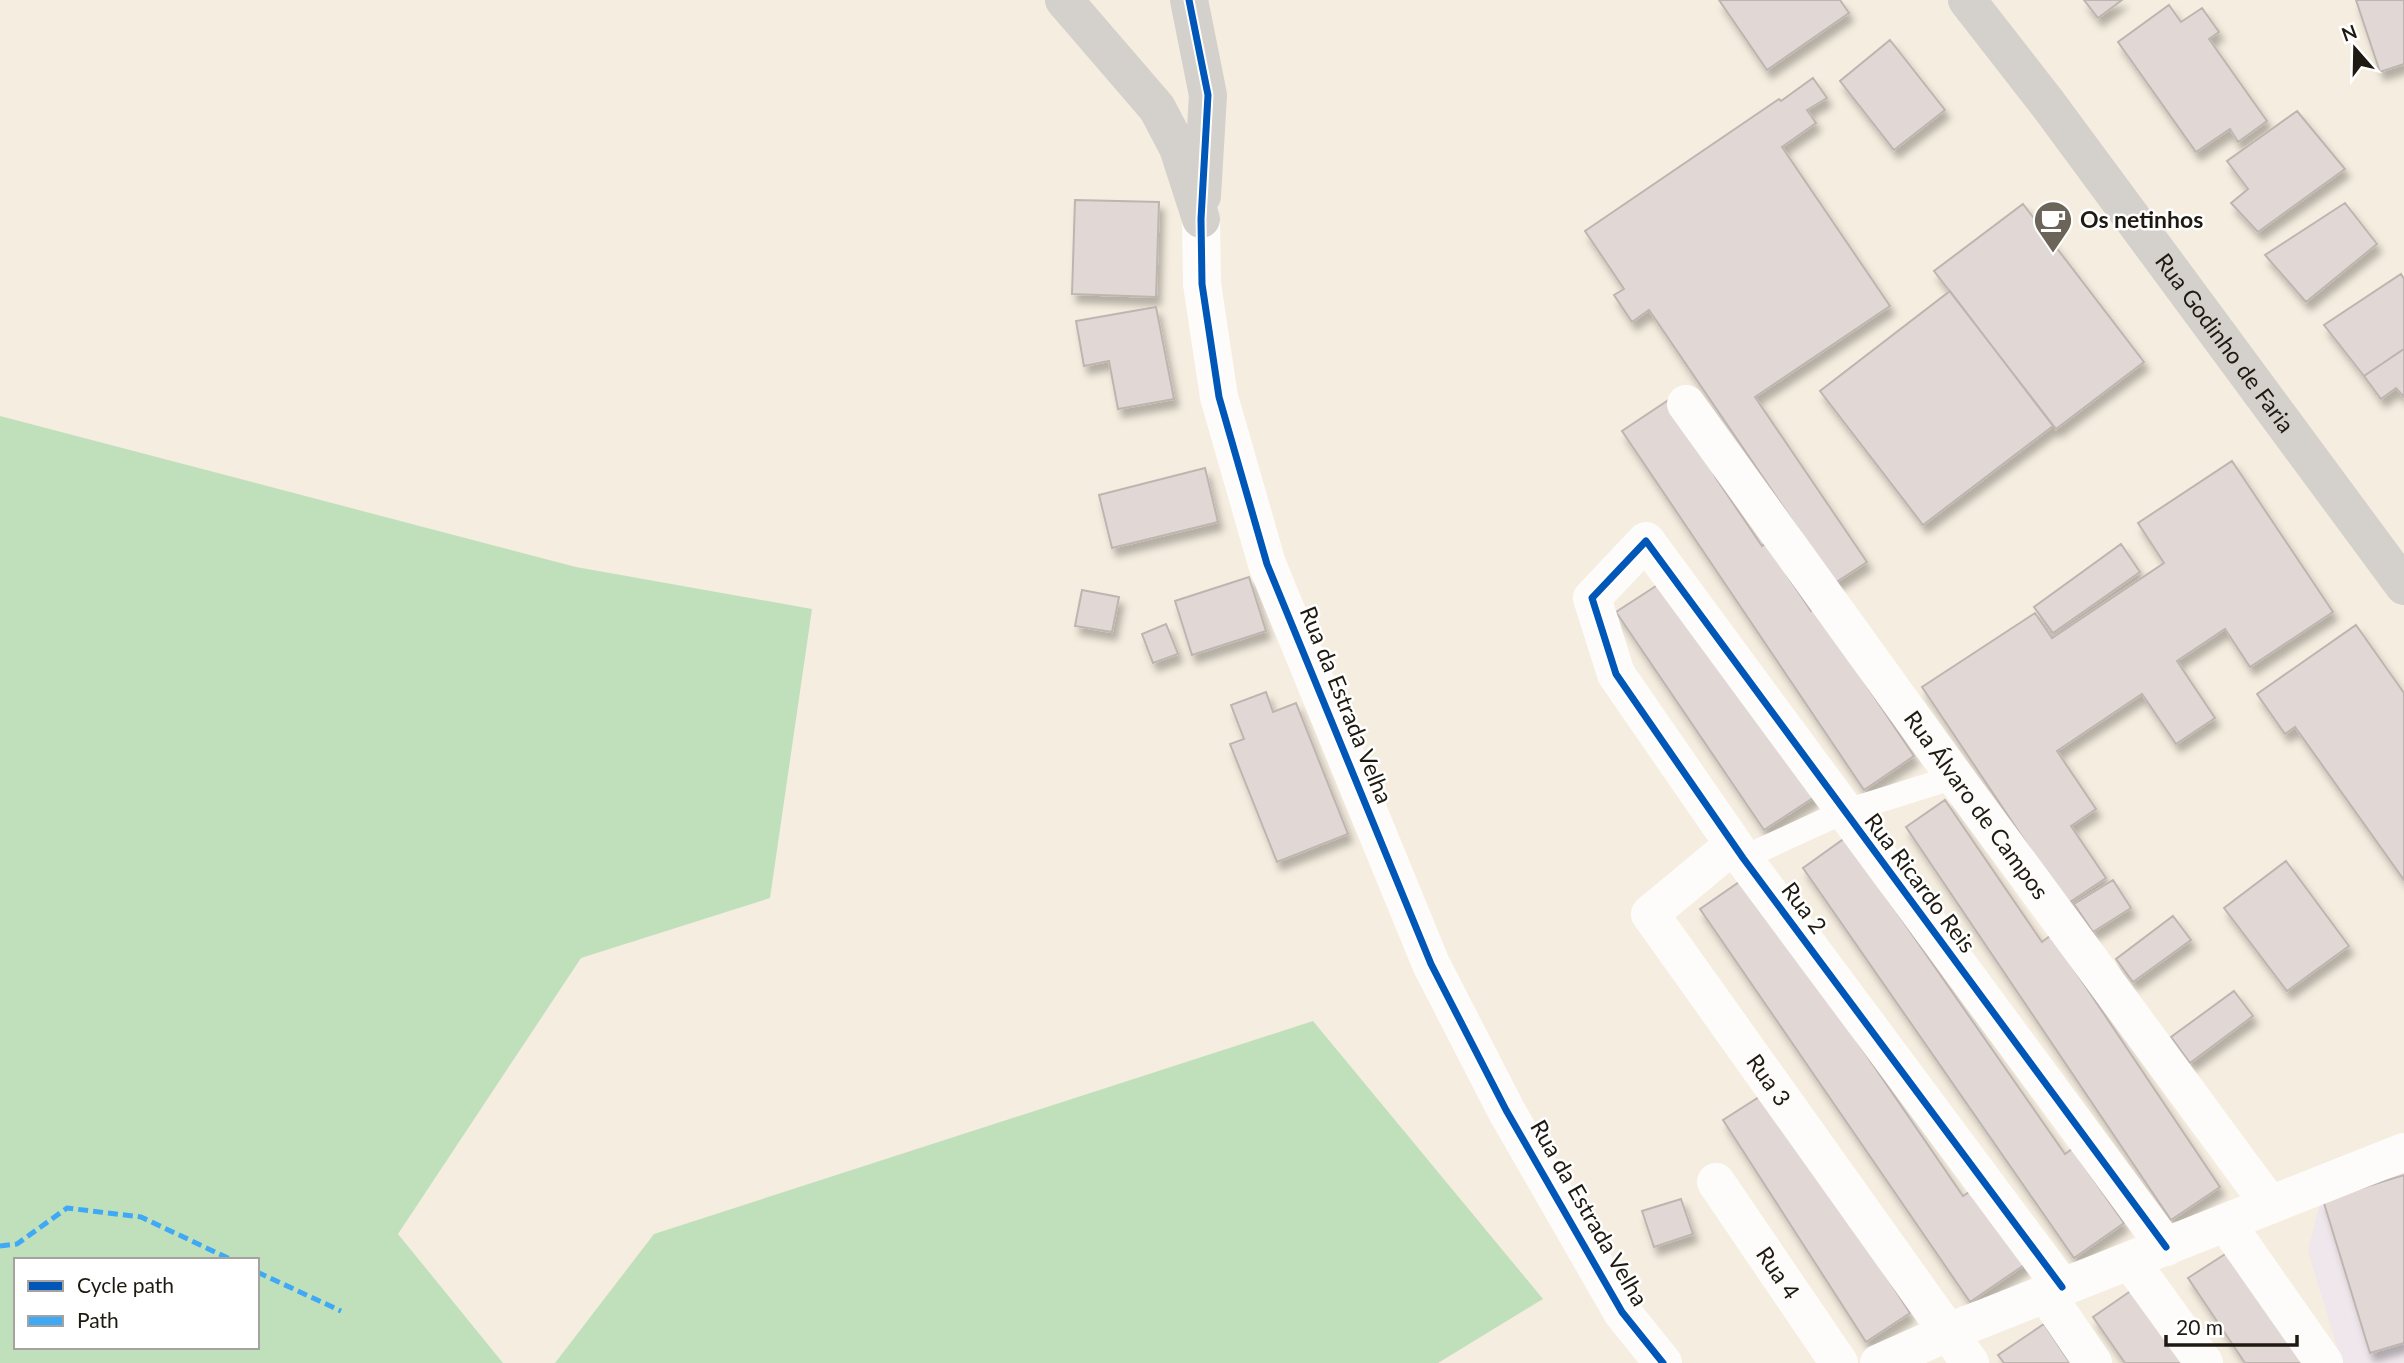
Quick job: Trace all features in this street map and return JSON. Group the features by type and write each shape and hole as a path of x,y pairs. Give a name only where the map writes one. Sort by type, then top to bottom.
{"main road":[{"name":"Rua da Estrada Velha","path":"1063,0 1157,108 1178,148 1201,219"},
{"name":"Rua da Estrada Velha","path":"1189,0 1208,95 1201,219"},
{"name":"Rua Godinho de Faria","path":"1967,0 2392,547 2404,586"}],"street":[{"name":"Rua da Estrada Velha","path":"1201,219 1202,284 1219,397 1267,564 1431,964 1506,1110 1615,1300 1663,1363"},
{"name":"Rua Álvaro de Campos","path":"1686,404 1955,777 2270,1205"},
{"name":"Rua Ricardo Reis","path":"1646,541 2166,1247"},
{"name":"Rua 2","path":"1646,541 1592,598 1616,674 1738,852 2054,1291 2093,1363"},
{"name":"Rua 3","path":"1738,852 1650,914 1949,1332"},
{"path":"1879,1363 1949,1332 2404,1152"},
{"name":"Rua 4","path":"1716,1182 1839,1363"},
{"path":"2226,1223 2324,1363"},
{"path":"2131,1262 2204,1363"},
{"path":"1949,1332 1970,1363"}],"lane":[{"path":"1738,852 1843,811 1955,777"}],"shaded area":[{"path":"2404,1171 2404,1363 2342,1363 2308,1251 2319,1206 2323,1200"}],"green space":[{"path":"0,416 576,567 812,609 770,898 581,958 398,1234 503,1363 0,1363"},
{"path":"1313,1021 1543,1299 1438,1363 555,1363 654,1234"}],"building":[{"path":"1719,0 1840,0 1849,13 1767,70"},
{"path":"2084,0 2122,0 2098,18"},
{"path":"2356,0 2404,0 2404,64 2380,72"},
{"path":"2169,5 2181,22 2202,8 2219,32 2209,39 2267,121 2238,142 2230,129 2196,152 2118,42"},
{"path":"1890,40 1945,110 1894,150 1840,81"},
{"path":"1813,78 1827,98 1807,110 1816,123 1782,147 1890,306 1755,397 1867,562 1835,583 1649,310 1632,322 1614,295 1624,289 1585,231"},
{"path":"2297,111 2345,169 2258,232 2231,203 2248,189 2227,161"},
{"path":"1075,200 1159,202 1156,297 1072,294"},
{"path":"2345,203 2377,244 2306,302 2265,255"},
{"path":"2023,204 2144,362 2056,429 1934,271"},
{"path":"2401,274 2404,279 2404,349 2364,376 2324,325"},
{"path":"1950,291 2053,426 1923,525 1820,391"},
{"path":"1156,307 1174,399 1118,409 1109,361 1084,366 1076,321"},
{"path":"2404,349 2404,397 2396,388 2381,399 2364,376"},
{"path":"1676,395 1716,478 1762,546 1774,537 1787,575 1811,611 1815,609 1914,756 1864,790 1622,431"},
{"path":"2232,461 2333,612 2250,667 2225,629 2177,661 2215,718 2176,744 2142,694 2057,751 2096,809 2071,826 2106,878 2067,904 1922,687 2035,613 2052,638 2164,563 2138,523"},
{"path":"1205,468 1218,522 1112,548 1099,495"},
{"path":"2121,544 2140,572 2053,633 2034,607"},
{"path":"1249,577 1266,631 1192,655 1175,601"},
{"path":"1659,584 1816,796 1764,830 1616,612"},
{"path":"1082,590 1119,597 1112,632 1075,626"},
{"path":"1166,624 1178,654 1153,663 1142,634"},
{"path":"2356,625 2404,693 2404,880 2295,727 2285,734 2257,694"},
{"path":"1266,692 1273,712 1296,703 1348,834 1277,862 1230,744 1244,739 1231,705"},
{"path":"1945,800 2042,942 2051,935 2220,1187 2171,1220 1906,827"},
{"path":"1845,838 2065,1154 2072,1149 2124,1223 2074,1258 1803,868"},
{"path":"2286,861 2349,946 2287,991 2224,908"},
{"path":"1745,878 1963,1196 1975,1188 2027,1263 1970,1302 1700,909"},
{"path":"2113,880 2131,908 2093,932 2074,904"},
{"path":"2173,916 2191,940 2133,982 2116,959"},
{"path":"2234,991 2253,1016 2190,1063 2171,1037"},
{"path":"1767,1092 1910,1313 1866,1342 1723,1120"},
{"path":"2404,1175 2404,1343 2370,1353 2323,1200"},
{"path":"1681,1199 1693,1234 1654,1247 1642,1211"},
{"path":"2233,1249 2309,1363 2245,1363 2188,1278"},
{"path":"2135,1288 2194,1363 2125,1363 2093,1317"},
{"path":"2044,1324 2070,1363 2004,1363 1998,1355"}],"marked path":[{"path":"0,1246 17,1244 67,1208 141,1217 228,1258"},
{"path":"259,1273 341,1311"}],"cycle path":[{"path":"1189,0 1208,95 1201,219 1202,284 1219,397 1267,564 1431,964 1506,1110 1622,1312 1663,1363"},
{"path":"2062,1287 1743,858 1616,674 1592,598 1646,541 2166,1247"}],"place":[{"name":"Os netinhos","path":"2053,254"}]}
